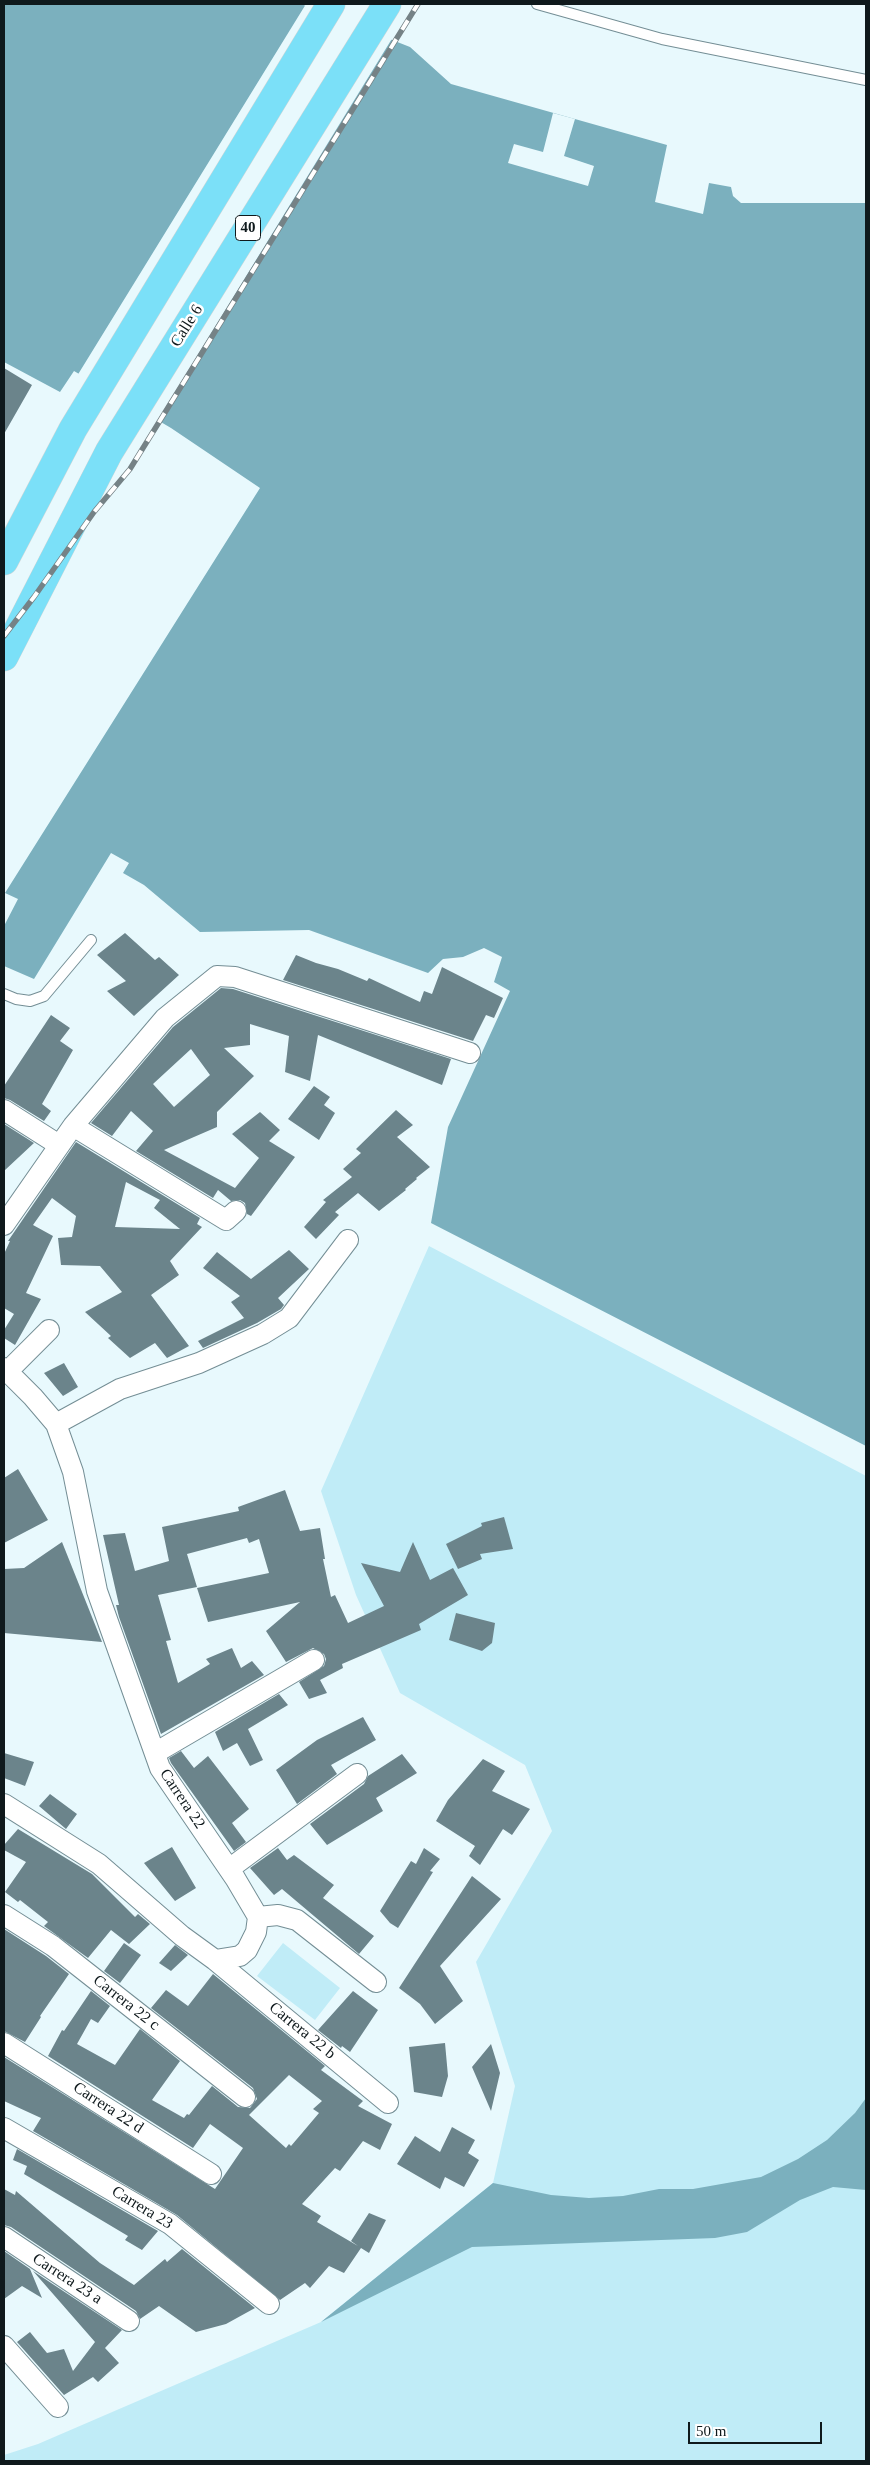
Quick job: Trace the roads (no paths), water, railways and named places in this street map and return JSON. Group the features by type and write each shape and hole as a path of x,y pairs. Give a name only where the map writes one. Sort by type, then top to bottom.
{"highway":[{"path":"4,561 73,429 331,4"},
{"name":"Calle 6","path":"4,657 109,452 387,4"}],"street":[{"path":"4,1224 73,1126 166,1018 217,976 235,976 470,1053"},
{"path":"4,1110 59,1145"},
{"path":"73,1126 226,1220 236,1211"},
{"path":"56,1424 120,1389 199,1363 263,1334 289,1318 348,1240"},
{"path":"5,1370 49,1330"},
{"name":"Carrera 22","path":"5,1370 33,1397 56,1424 73,1472 97,1591 160,1768 229,1869 258,1917"},
{"path":"154,1753 314,1660"},
{"path":"229,1869 357,1774"},
{"path":"4,1804 98,1864 182,1936 215,1960 240,1956 247,1950 256,1932 258,1917 278,1915 297,1920 376,1982"},
{"name":"Carrera 22 c","path":"4,1915 53,1946 245,2097"},
{"name":"Carrera 22 b","path":"215,1960 388,2103"},
{"name":"Carrera 22 d","path":"4,2043 211,2174"},
{"name":"Carrera 23","path":"4,2128 170,2224 269,2304"},
{"name":"Carrera 23 a","path":"4,2237 129,2321"},
{"path":"4,2346 58,2407"}],"lane":[{"path":"537,4 662,39 866,80"},
{"path":"4,994 16,999 30,1001 44,996 91,940"}],"railway":[{"path":"4,636 94,512 130,469 418,4"}]}
